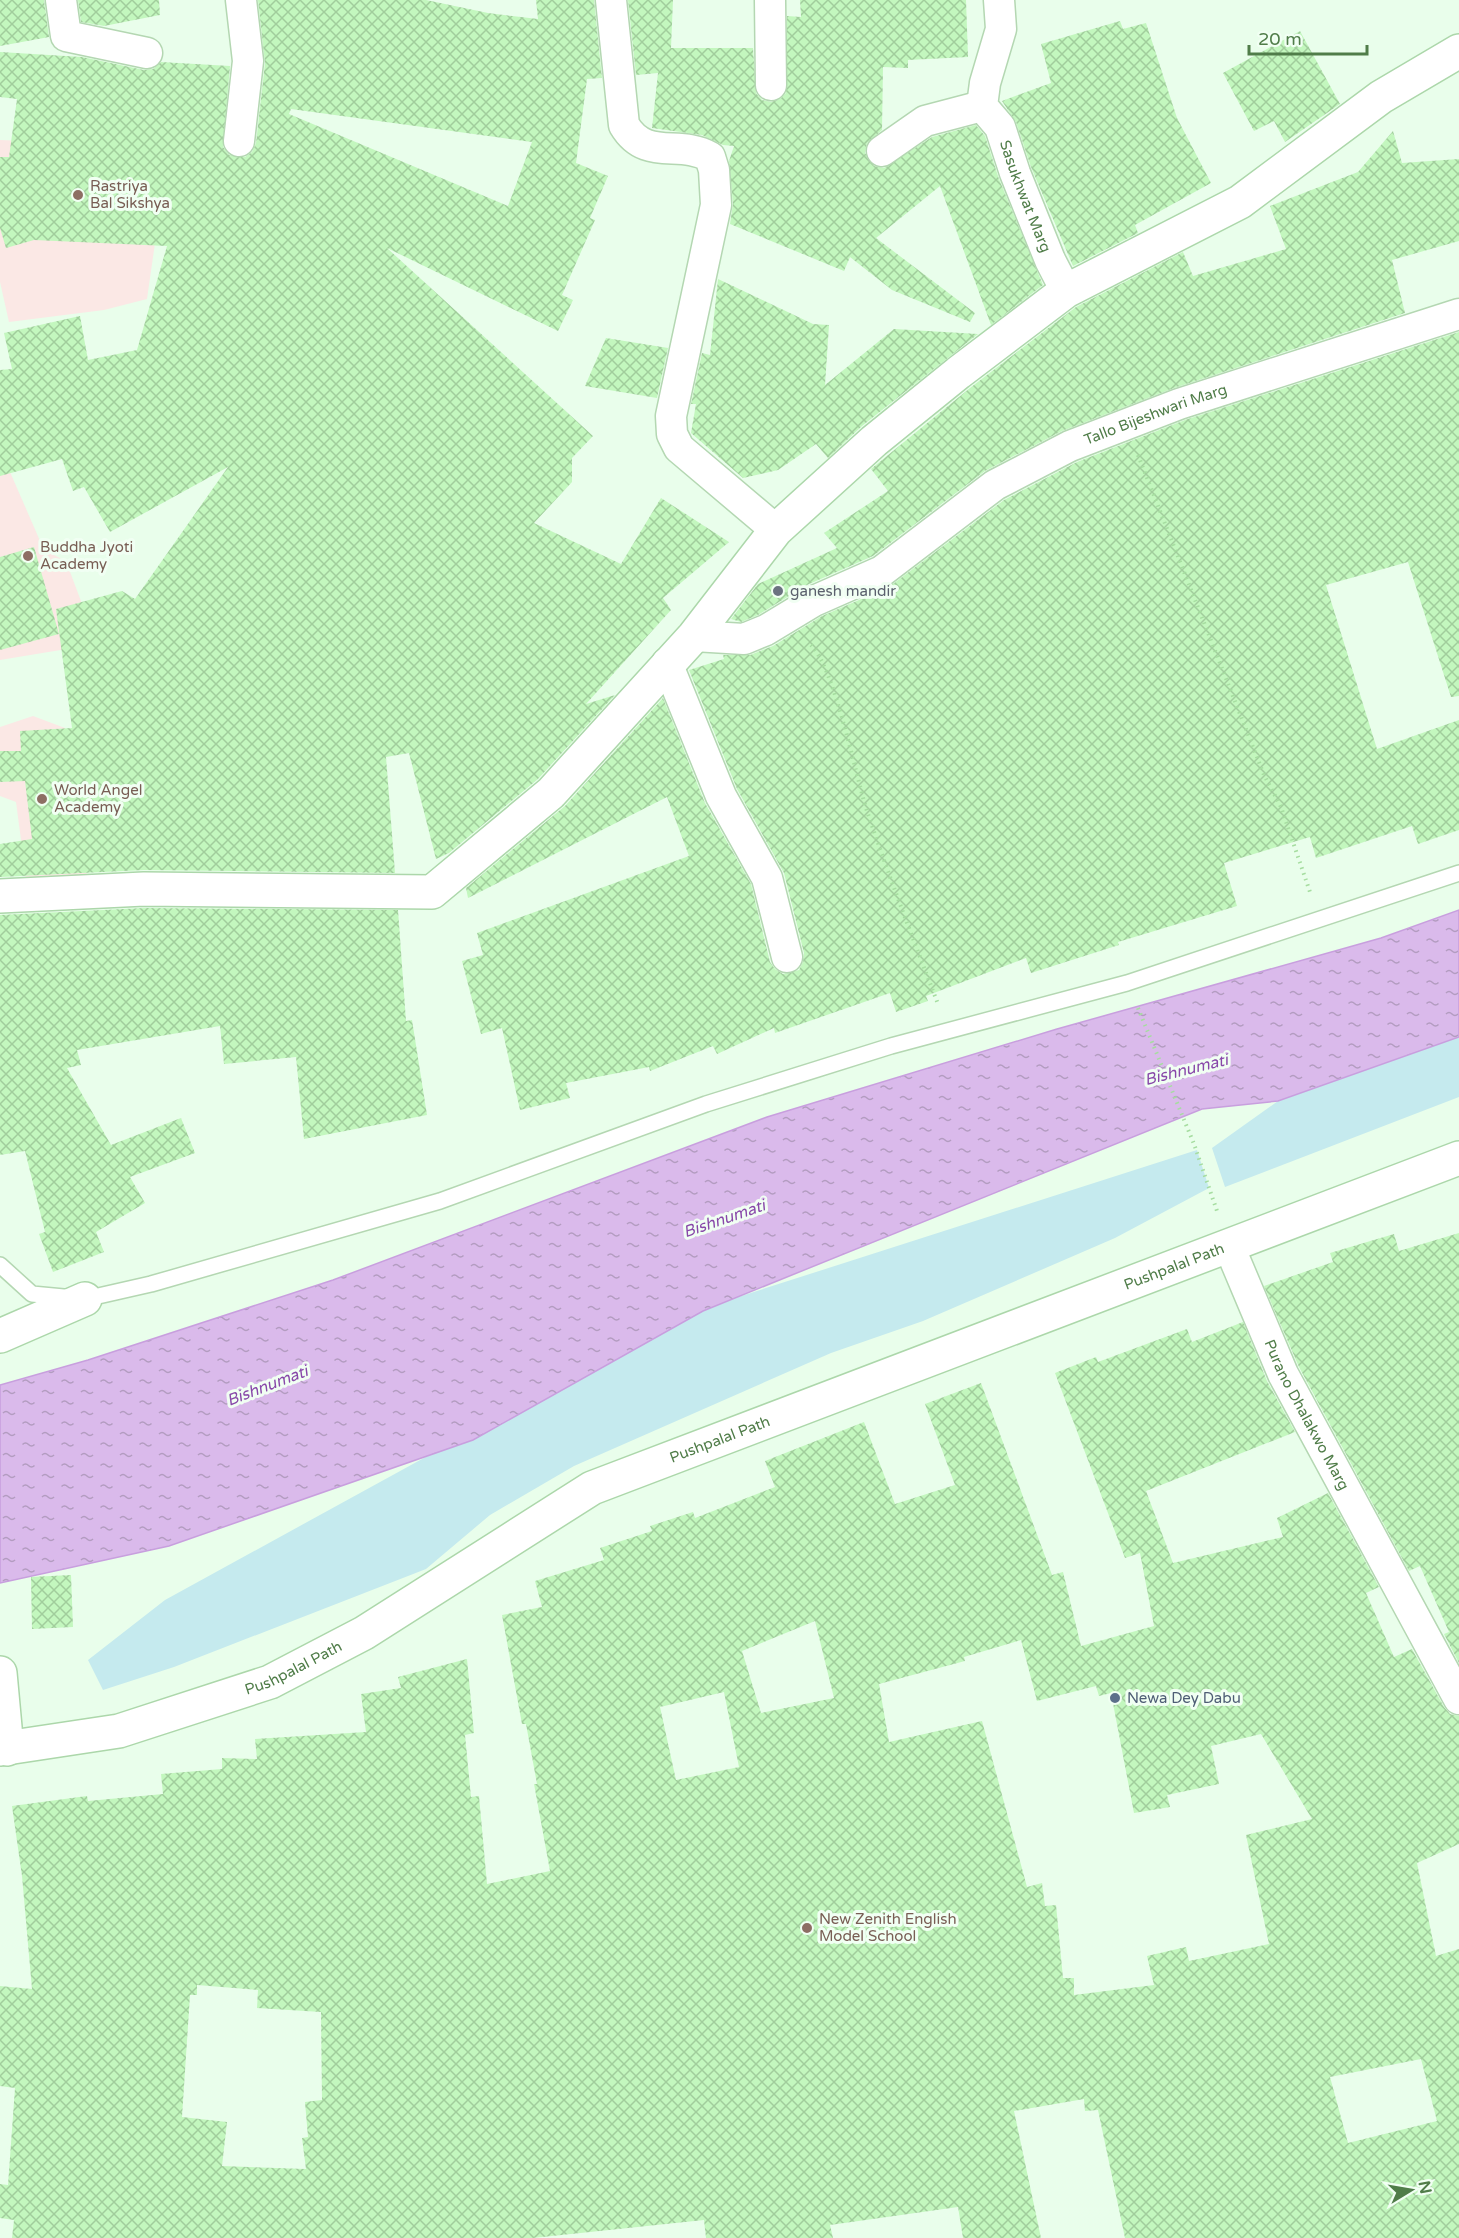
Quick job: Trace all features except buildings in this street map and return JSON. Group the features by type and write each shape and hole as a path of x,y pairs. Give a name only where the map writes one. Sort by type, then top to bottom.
{"main road":[{"path":"0,896 144,889 432,892 551,793 694,636 776,530 874,441 958,373 1066,291 1240,202 1381,97 1459,51"},
{"name":"Pushpalal Path","path":"3,1749 119,1731 270,1682 364,1633 592,1488 1459,1158"},
{"path":"0,1336 85,1299"},
{"path":"1,1685 3,1749"}],"street":[{"path":"61,0 66,36 147,53"},
{"path":"239,141 248,61 241,0"},
{"path":"611,0 624,125 632,140 646,146 702,152 710,157 714,170 716,205 671,416 672,434 679,448 776,530"},
{"path":"770,0 771,85"},
{"path":"882,152 925,121 982,106 985,83 1001,29 999,0"},
{"name":"Sasukhwat Marg","path":"982,106 1000,127 1050,260 1066,291"},
{"name":"Tallo Bijeshwari Marg","path":"694,636 744,639 754,636 824,595 882,572 995,485 1070,446 1179,404 1459,314"},
{"path":"667,663 720,795 767,878 787,957"},
{"name":"Purano Dhalakwo Marg","path":"1228,1246 1283,1374 1459,1700"}],"lane":[{"path":"0,1265 32,1294 85,1299 151,1284 440,1201 706,1104 891,1046 1127,983 1459,873"}],"path":[{"path":"1125,424 1155,494 1264,775 1281,807 1320,919"},
{"path":"785,619 818,651 835,698 880,847 948,1032"},
{"path":"1127,983 1194,1144 1228,1246"}],"shaded area":[{"name":"Rastriya Bal Sikshya","path":"0,140 155,146 155,243 147,299 104,310 9,322 0,282"},
{"name":"Buddha Jyoti Academy","path":"0,449 44,550 66,561 97,644 0,660"},
{"name":"World Angel Academy","path":"33,716 65,728 87,876 27,885 16,802 0,796 0,727"},
{"path":"1459,1037 1459,1097 1225,1187 1212,1148 1278,1101"},
{"path":"1197,1150 1209,1188 1115,1238 923,1321 831,1353 574,1466 490,1515 426,1569 174,1667 103,1690 88,1660 165,1600 688,1313"}],"water":[{"name":"Bishnumati","path":"1459,910 1459,1037 1278,1101 1202,1109 703,1311 473,1440 169,1546 0,1583 0,1385 88,1360 333,1280 767,1117 1057,1029 1381,938"}],"place":[{"name":"Rastriya Bal Sikshya","path":"78,195"},
{"name":"Buddha Jyoti Academy","path":"28,556"},
{"name":"ganesh mandir","path":"778,591"},
{"name":"World Angel Academy","path":"42,799"},
{"name":"Newa Dey Dabu","path":"1115,1698"},
{"name":"New Zenith English Model School","path":"807,1928"}]}
